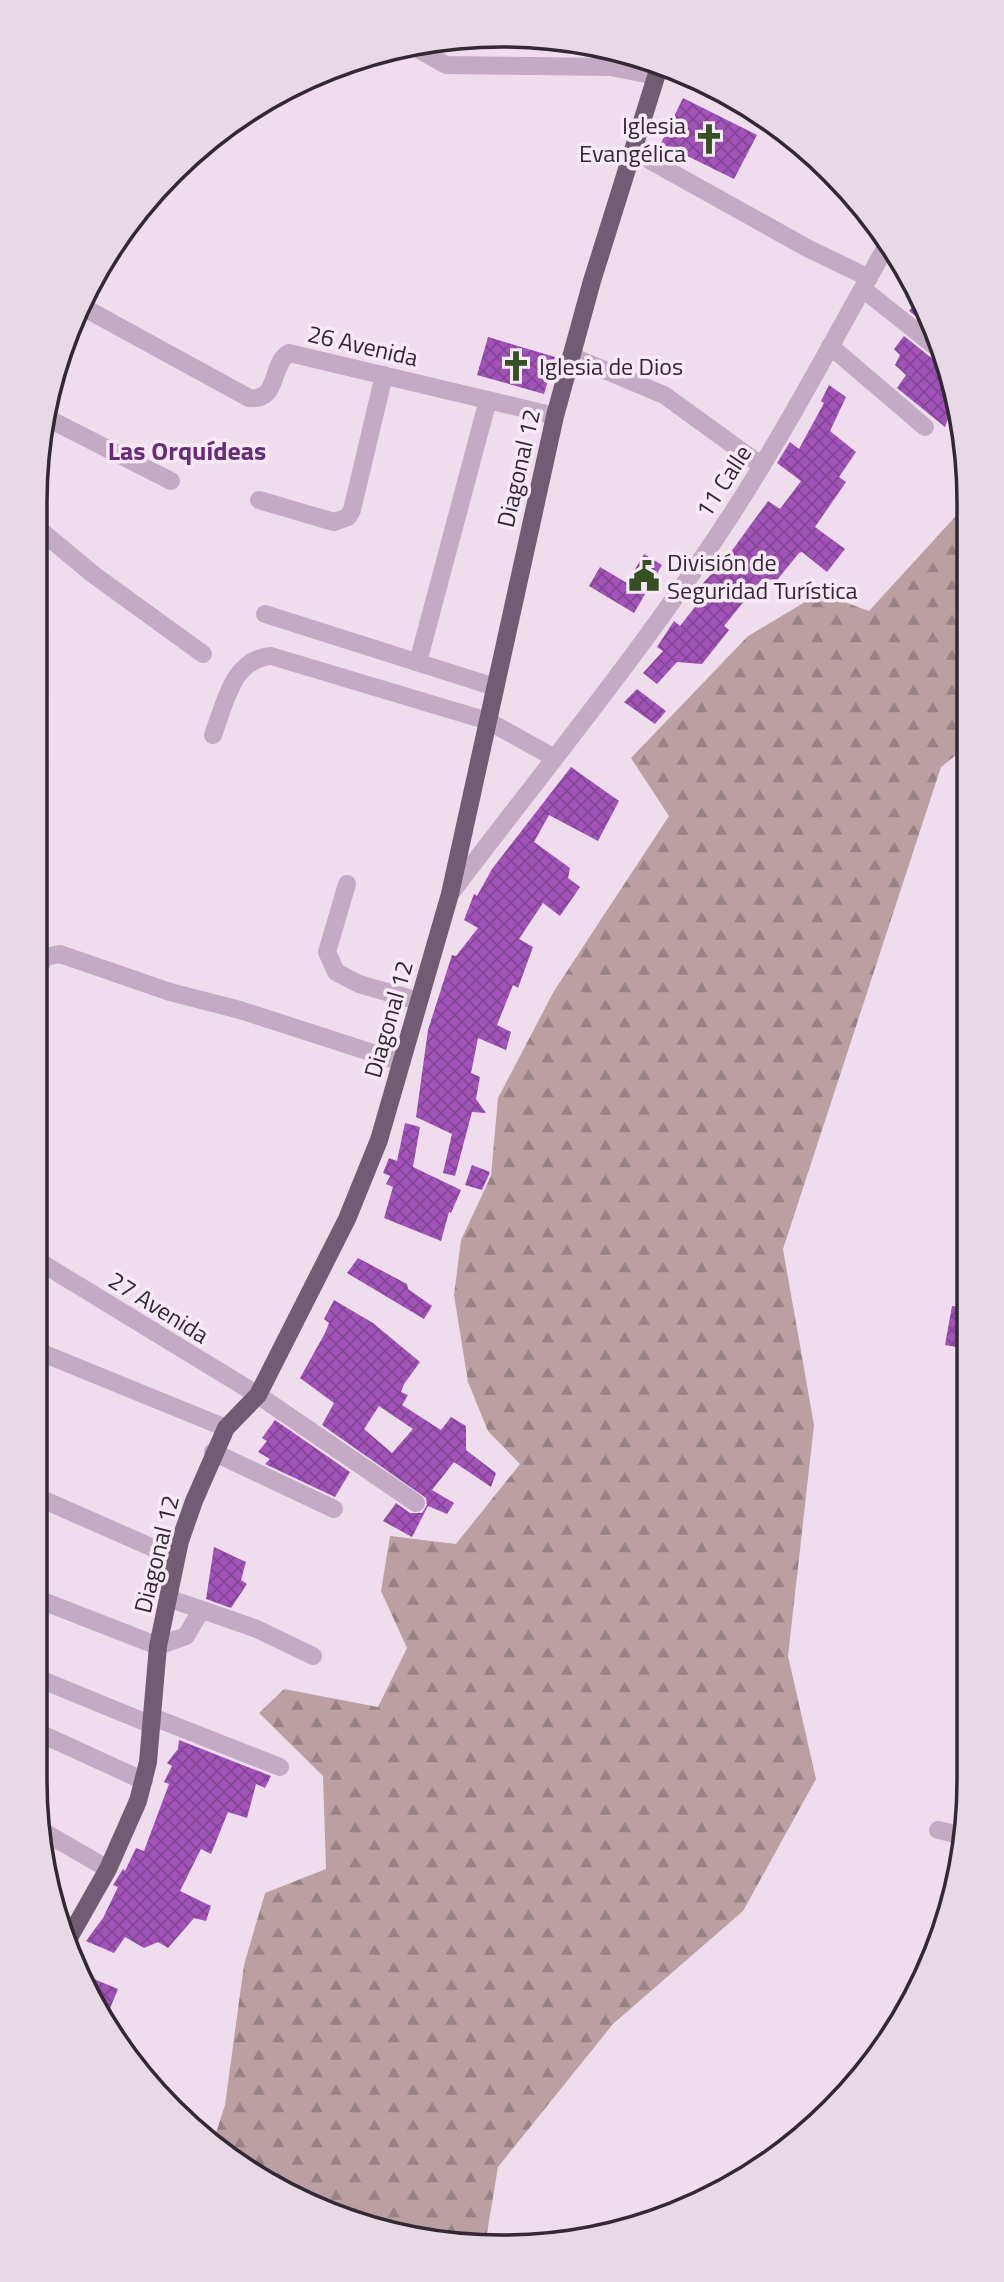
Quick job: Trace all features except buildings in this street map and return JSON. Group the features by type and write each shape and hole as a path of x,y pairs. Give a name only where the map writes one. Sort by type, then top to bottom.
{"main road":[{"name":"Diagonal 12","path":"73,1931 125,1835 144,1781 153,1721 158,1646 170,1599 176,1558 213,1452 226,1428 258,1395 365,1181 450,894 555,416 657,74"}],"street":[{"path":"426,54 446,65 641,69"},
{"path":"633,151 866,283 926,337"},
{"name":"11 Calle","path":"450,894 693,570 762,466 883,253"},
{"name":"26 Avenida","path":"90,311 249,398 260,398 271,388 282,357 289,353 555,416"},
{"path":"830,346 925,427"},
{"path":"571,356 664,395 762,466"},
{"path":"259,500 334,522 348,517 352,510 384,375"},
{"path":"418,662 488,400"},
{"path":"55,422 171,481"},
{"path":"47,536 94,575 203,654"},
{"path":"265,614 495,687"},
{"path":"213,735 241,669 259,657 271,656 488,721 553,757"},
{"path":"347,884 327,952 336,972 359,984 418,1001"},
{"path":"47,957 60,954 170,992 401,1062"},
{"name":"27 Avenida","path":"47,1266 258,1395 416,1503"},
{"path":"47,1355 226,1428"},
{"path":"213,1452 334,1509"},
{"path":"47,1501 176,1558"},
{"path":"170,1599 257,1629 313,1656"},
{"path":"47,1603 158,1646 186,1636 199,1614 197,1608"},
{"path":"47,1681 280,1767"},
{"path":"47,1737 144,1781"},
{"path":"938,1829 954,1833"},
{"path":"51,1836 108,1869"}],"green space":[{"path":"957,515 957,754 941,767 783,1249 814,1425 788,1656 816,1779 743,1911 613,2024 498,2167 487,2234 413,2226 356,2211 275,2174 216,2133 225,2105 244,1965 265,1893 326,1869 323,1776 259,1713 284,1689 378,1707 407,1648 381,1591 390,1536 456,1544 520,1464 488,1431 468,1382 454,1295 461,1240 491,1176 498,1098 554,991 669,816 631,758 748,636 820,593 869,611"}],"place":[{"name":"Iglesia Evangélica","path":"709,139"},
{"name":"Iglesia de Dios","path":"516,366"},
{"name":"División de Seguridad Turística","path":"644,576"}],"district":[{"name":"Las Orquídeas","path":"187,450"}]}
